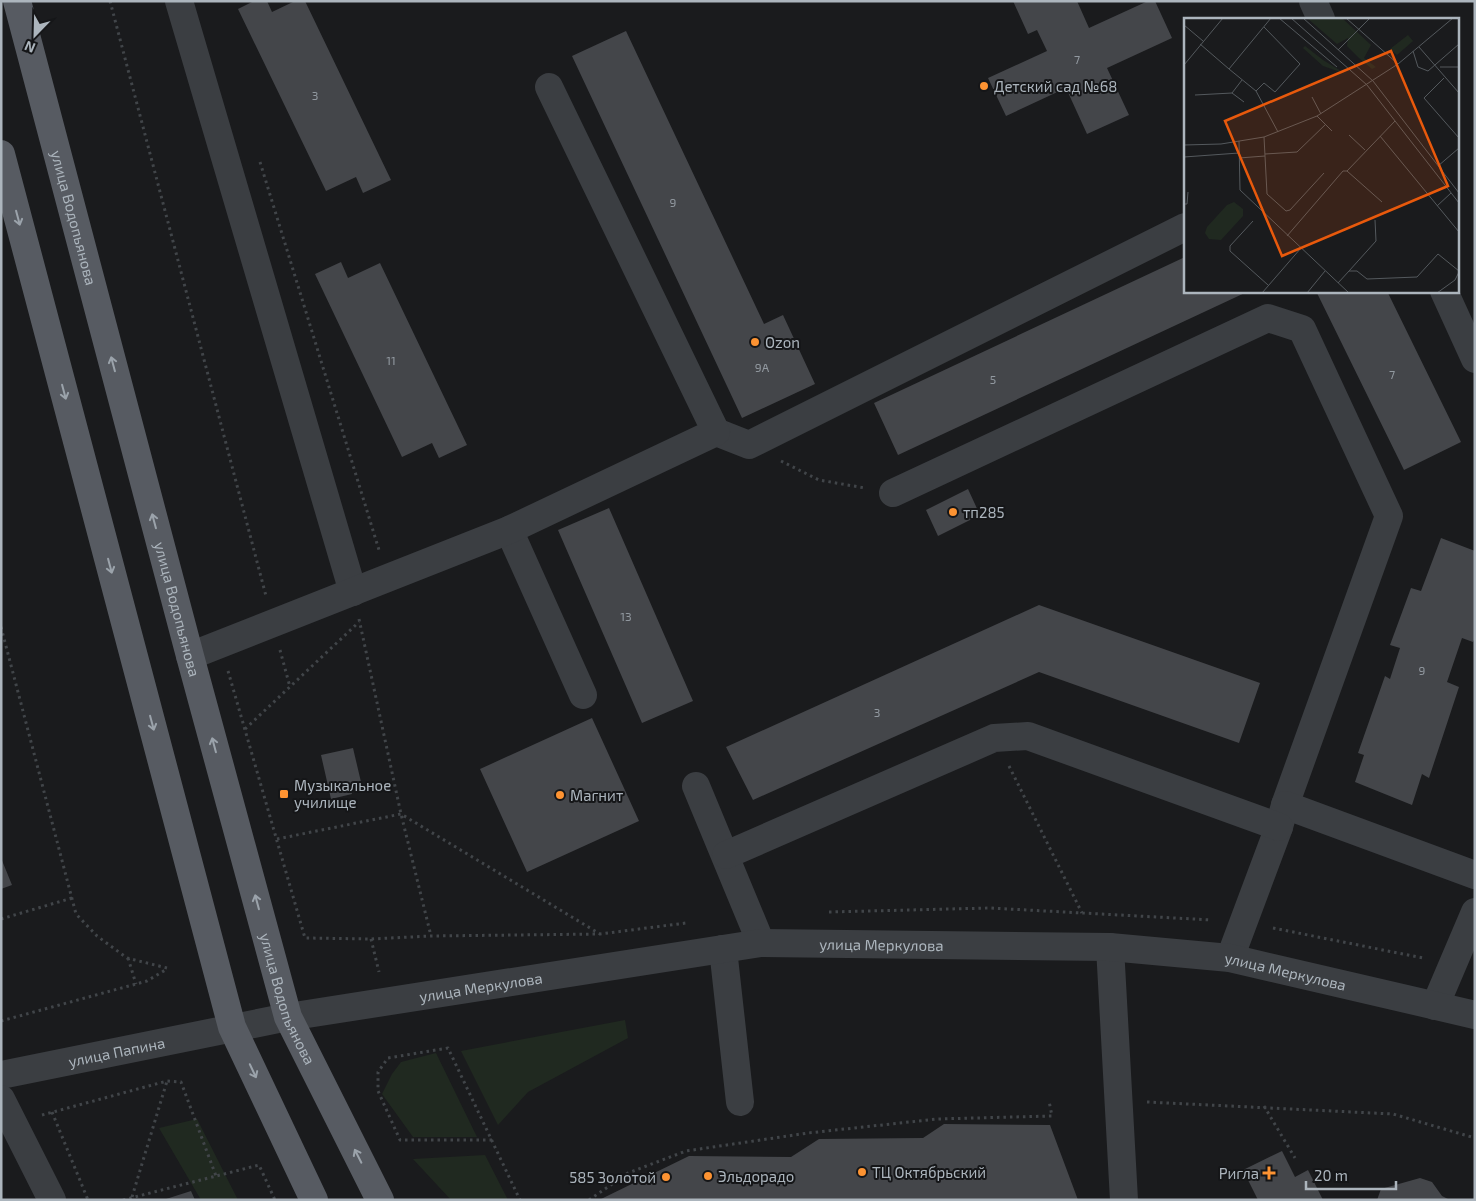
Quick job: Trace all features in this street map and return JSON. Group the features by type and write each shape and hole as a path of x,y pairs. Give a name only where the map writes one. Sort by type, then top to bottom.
{"main road":[{"name":"улица Водопьянова","path":"17,1 190,656 288,1017 380,1200"},
{"path":"1,154 5,183 232,1027 314,1200"}],"street":[{"path":"180,1 353,592"},
{"path":"1313,1 1321,18"},
{"path":"549,87 716,432 749,445 1184,228"},
{"path":"1444,292 1475,360"},
{"path":"893,492 1268,318 1302,329 1389,516 1230,958"},
{"path":"190,656 508,530 716,432"},
{"path":"508,530 583,695"},
{"path":"726,855 994,738 1028,736 1475,875"},
{"path":"696,786 761,943"},
{"path":"1435,1006 1474,917"},
{"name":"улица Меркулова","path":"232,1027 761,943 1110,947 1230,958 1475,1015"},
{"path":"1110,947 1124,1200"},
{"path":"722,949 740,1102"},
{"name":"улица Папина","path":"1,1075 232,1027"},
{"path":"1,1100 52,1200"}],"path":[{"path":"110,1 290,687"},
{"path":"260,162 387,578"},
{"path":"749,445 819,480 893,492"},
{"path":"353,592 401,814 431,936"},
{"path":"245,729 359,622"},
{"path":"1,627 76,914 98,936 127,958 167,968 147,981 1,1021"},
{"path":"220,644 305,938 371,939 431,936 600,934 693,922"},
{"path":"994,738 1083,913"},
{"path":"276,839 401,814 600,934"},
{"path":"1,918 72,898"},
{"path":"826,912 990,908 1243,922 1453,964"},
{"path":"371,939 379,972"},
{"path":"127,958 136,984"},
{"path":"492,1140 400,1140 378,1091 378,1072 388,1058 448,1048 492,1140 520,1200"},
{"path":"132,1196 167,1081"},
{"path":"88,1200 52,1112 167,1081 181,1082 216,1176"},
{"path":"589,1200 628,1173 686,1151 808,1133 937,1119 1052,1116 1049,1101"},
{"path":"1119,1101 1264,1106 1393,1114 1475,1138"},
{"path":"1264,1106 1295,1158"},
{"path":"123,1200 132,1196 259,1165 275,1200"}],"shaded area":[{"path":"625,1020 628,1038 528,1092 498,1125 461,1051"},
{"path":"436,1053 477,1137 413,1137 382,1094 392,1074 401,1062"},
{"path":"197,1119 238,1200 201,1200 159,1128"},
{"path":"485,1155 508,1200 451,1200 413,1159"}],"building":[{"path":"254,1 267,1 272,12 295,1 305,1 391,180 363,193 356,177 326,191 238,9"},
{"path":"1013,1 1077,1 1089,28 1148,1 1155,1 1172,38 1107,68 1129,115 1087,134 1066,88 1006,116 988,78 1047,51 1037,30 1028,34"},
{"path":"626,31 764,324 783,315 815,384 742,418 572,56"},
{"path":"1184,257 1184,292 1247,292 898,455 874,403"},
{"path":"341,262 348,278 380,263 467,445 439,458 432,443 402,457 315,274"},
{"path":"1316,292 1387,292 1461,442 1404,470"},
{"name":"тп285","path":"968,489 980,515 938,536 926,510"},
{"path":"609,508 693,701 642,723 558,530"},
{"path":"1441,538 1475,551 1475,638 1473,642 1462,638 1447,682 1459,687 1429,778 1422,774 1412,805 1355,782 1364,755 1358,753 1385,676 1390,679 1400,648 1390,645 1411,588 1421,591"},
{"path":"1039,605 1260,683 1239,743 1039,672 753,800 726,747"},
{"name":"Магнит","path":"592,718 639,821 527,872 480,769"},
{"path":"353,748 361,782 350,784 352,794 331,799 321,755"},
{"path":"1,858 12,885 1,889"},
{"name":"ТЦ Октябрьский","path":"944,1124 1050,1125 1078,1200 599,1200 689,1156 791,1157 819,1139 923,1138"},
{"name":"Ригла","path":"1282,1151 1295,1177 1308,1170 1323,1200 1258,1200 1243,1170"},
{"path":"1420,1178 1432,1182 1442,1196 1450,1200 1377,1200 1381,1189"},
{"path":"191,1191 195,1200 166,1200 166,1199"}],"place":[{"name":"Детский сад №68","path":"984,86"},
{"name":"Ozon","path":"755,342"},
{"name":"тп285","path":"953,512"},
{"name":"Музыкальное училище","path":"284,794"},
{"name":"Магнит","path":"560,795"},
{"name":"ТЦ Октябрьский","path":"862,1172"},
{"name":"Ригла","path":"1269,1173"},
{"name":"Эльдорадо","path":"708,1176"},
{"name":"585 Золотой","path":"666,1177"}]}
